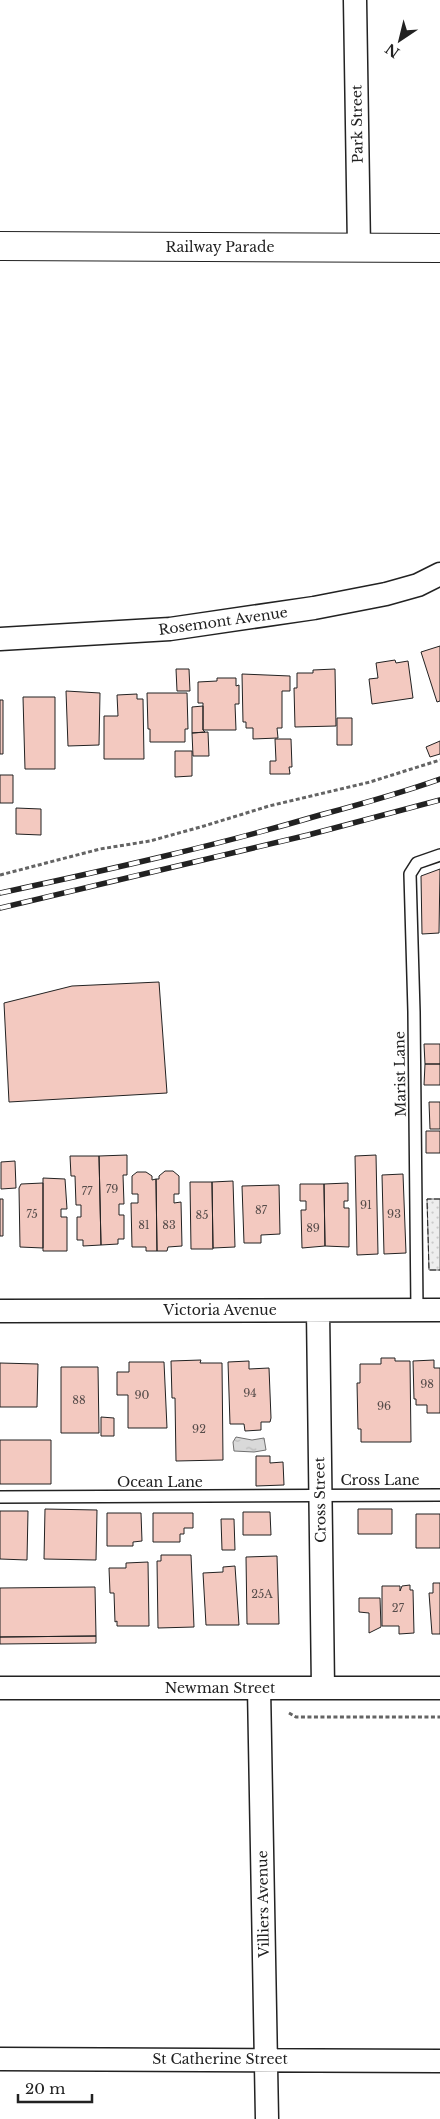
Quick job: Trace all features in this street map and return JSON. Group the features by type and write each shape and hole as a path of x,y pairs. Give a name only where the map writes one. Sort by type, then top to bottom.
{"street":[{"name":"Park Street","path":"355,0 359,248"},
{"name":"Railway Parade","path":"0,246 440,248"},
{"name":"Rosemont Avenue","path":"0,639 170,629 314,608 386,594 418,585 440,574"},
{"name":"Victoria Avenue","path":"0,1311 440,1310"},
{"name":"Cross Street","path":"318,1311 323,1688"},
{"name":"Newman Street","path":"0,1688 440,1688"},
{"name":"Villiers Avenue","path":"258,1688 268,2119"},
{"name":"St Catherine Street","path":"0,2059 440,2061"}],"lane":[{"name":"Marist Lane","path":"417,1310 414,1012 410,874 417,863 440,855"},
{"name":"Cross Lane","path":"319,1496 440,1495"},
{"name":"Ocean Lane","path":"0,1497 319,1496"}],"path":[{"path":"0,875 100,849 150,840 269,806 370,782 440,760"},
{"path":"288,1712 296,1717 440,1717"}],"shaded area":[{"path":"427,1199 440,1199 440,1270 429,1270"}],"water":[{"path":"236,1437 252,1440 264,1438 266,1450 254,1452 234,1451 233,1442"}],"building":[{"path":"440,646 440,701 437,702 421,652"},
{"path":"395,660 396,663 408,661 413,698 372,704 369,679 378,678 376,663"},
{"path":"176,669 189,669 190,691 177,691"},
{"path":"335,669 336,726 295,727 294,688 297,688 297,673 313,673 313,670"},
{"path":"242,674 290,676 290,691 282,691 282,728 277,728 278,738 253,739 253,728 246,728 246,722 243,722"},
{"path":"217,678 236,678 236,686 239,685 239,704 235,704 236,730 203,730 203,703 198,703 198,682 217,681"},
{"path":"66,691 100,693 99,745 68,746"},
{"path":"147,693 187,693 188,729 185,729 185,742 150,742"},
{"path":"137,694 137,699 143,699 144,759 104,759 104,716 118,716 117,695"},
{"path":"23,697 55,697 55,769 25,769"},
{"path":"0,700 3,700 3,754 0,754"},
{"path":"203,706 203,730 205,732 192,733 192,707"},
{"path":"337,718 352,718 352,745 337,745"},
{"path":"208,732 209,756 193,756 192,733"},
{"path":"275,739 291,739 292,767 289,767 290,774 270,774 270,761 276,761"},
{"path":"440,741 440,754 430,757 426,747"},
{"path":"175,751 192,751 192,776 175,777"},
{"path":"0,775 13,775 13,803 0,803"},
{"path":"16,808 41,809 41,835 16,834"},
{"path":"440,869 439,933 422,934 421,876"},
{"path":"159,982 167,1093 9,1102 4,1003 72,986"},
{"path":"424,1044 440,1044 440,1064 425,1064"},
{"path":"425,1064 440,1064 440,1085 424,1085"},
{"path":"429,1102 440,1102 440,1129 430,1129"},
{"path":"426,1131 440,1131 440,1153 426,1153"},
{"path":"127,1155 127,1175 123,1175 124,1204 119,1204 119,1215 124,1215 124,1239 118,1239 118,1244 101,1245 99,1156"},
{"path":"376,1155 378,1254 357,1255 355,1156"},
{"path":"70,1156 99,1156 101,1245 83,1246 83,1240 77,1240 77,1217 81,1217 81,1205 76,1205 75,1176 71,1176"},
{"path":"15,1161 16,1188 1,1189 1,1162"},
{"path":"165,1171 173,1171 179,1176 179,1194 174,1194 174,1203 181,1202 182,1246 168,1247 167,1251 157,1251 156,1179 159,1179 159,1176"},
{"path":"137,1172 146,1172 152,1176 152,1180 156,1179 157,1251 146,1251 146,1247 132,1247 131,1203 138,1203 138,1194 132,1194 132,1176"},
{"path":"403,1174 406,1253 384,1254 382,1175"},
{"path":"43,1178 65,1179 67,1209 61,1209 61,1217 67,1217 67,1251 43,1251"},
{"path":"233,1181 235,1247 213,1248 212,1182"},
{"path":"190,1182 212,1182 213,1249 191,1249"},
{"path":"43,1183 43,1248 20,1247 19,1188 21,1184"},
{"path":"348,1183 348,1201 344,1201 344,1208 349,1208 349,1247 325,1246 324,1184"},
{"path":"300,1184 324,1184 325,1246 302,1248 301,1210 306,1210 306,1201 300,1201"},
{"path":"279,1185 280,1234 261,1235 261,1243 244,1243 242,1186"},
{"path":"0,1199 3,1199 3,1236 0,1236"},
{"path":"381,1358 395,1358 395,1361 410,1361 411,1442 361,1442 361,1429 358,1429 357,1383 360,1383 360,1364 381,1364"},
{"path":"201,1360 200,1363 222,1363 223,1460 176,1461 175,1398 172,1398 171,1361"},
{"path":"434,1360 434,1368 440,1368 440,1413 427,1413 427,1405 416,1405 416,1399 414,1399 413,1361"},
{"path":"249,1361 249,1369 269,1368 271,1418 270,1422 261,1422 261,1430 245,1431 244,1424 230,1424 228,1362"},
{"path":"129,1362 164,1362 167,1428 128,1428 128,1395 117,1395 117,1372 129,1372"},
{"path":"0,1363 38,1364 37,1407 0,1407"},
{"path":"61,1367 98,1367 99,1433 61,1433"},
{"path":"101,1417 114,1418 114,1436 101,1436"},
{"path":"0,1440 51,1440 51,1484 0,1484"},
{"path":"256,1456 270,1456 270,1463 283,1462 284,1485 256,1486"},
{"path":"45,1509 97,1510 96,1560 44,1559"},
{"path":"358,1509 392,1509 392,1534 358,1534"},
{"path":"0,1511 28,1511 27,1560 0,1559"},
{"path":"243,1512 270,1512 271,1535 243,1535"},
{"path":"107,1513 141,1513 142,1541 133,1542 133,1546 107,1546"},
{"path":"153,1513 193,1513 193,1528 184,1528 184,1534 180,1534 180,1542 153,1542"},
{"path":"416,1514 440,1514 440,1548 416,1548"},
{"path":"221,1519 234,1519 235,1550 222,1550"},
{"path":"161,1555 191,1555 194,1627 158,1628 157,1561 161,1561"},
{"path":"277,1556 279,1624 247,1624 246,1557"},
{"path":"148,1562 149,1626 117,1626 117,1621 115,1622 114,1593 110,1593 109,1568 126,1568 126,1563"},
{"path":"235,1566 239,1625 206,1625 203,1573 223,1572 223,1567"},
{"path":"433,1583 440,1583 440,1634 432,1634 429,1593 433,1593"},
{"path":"410,1585 410,1590 413,1590 414,1633 399,1634 399,1626 382,1626 382,1586 400,1586 400,1591 402,1586"},
{"path":"95,1587 96,1636 0,1637 0,1588"},
{"path":"359,1598 380,1598 381,1627 369,1633 369,1613 359,1612"},
{"path":"96,1636 96,1643 0,1644 0,1637"}],"railway":[{"path":"0,893 241,837 381,798 440,779"},
{"path":"0,908 308,835 440,800"}],"fence":[{"path":"440,1199 427,1199 429,1270 440,1270"}]}
